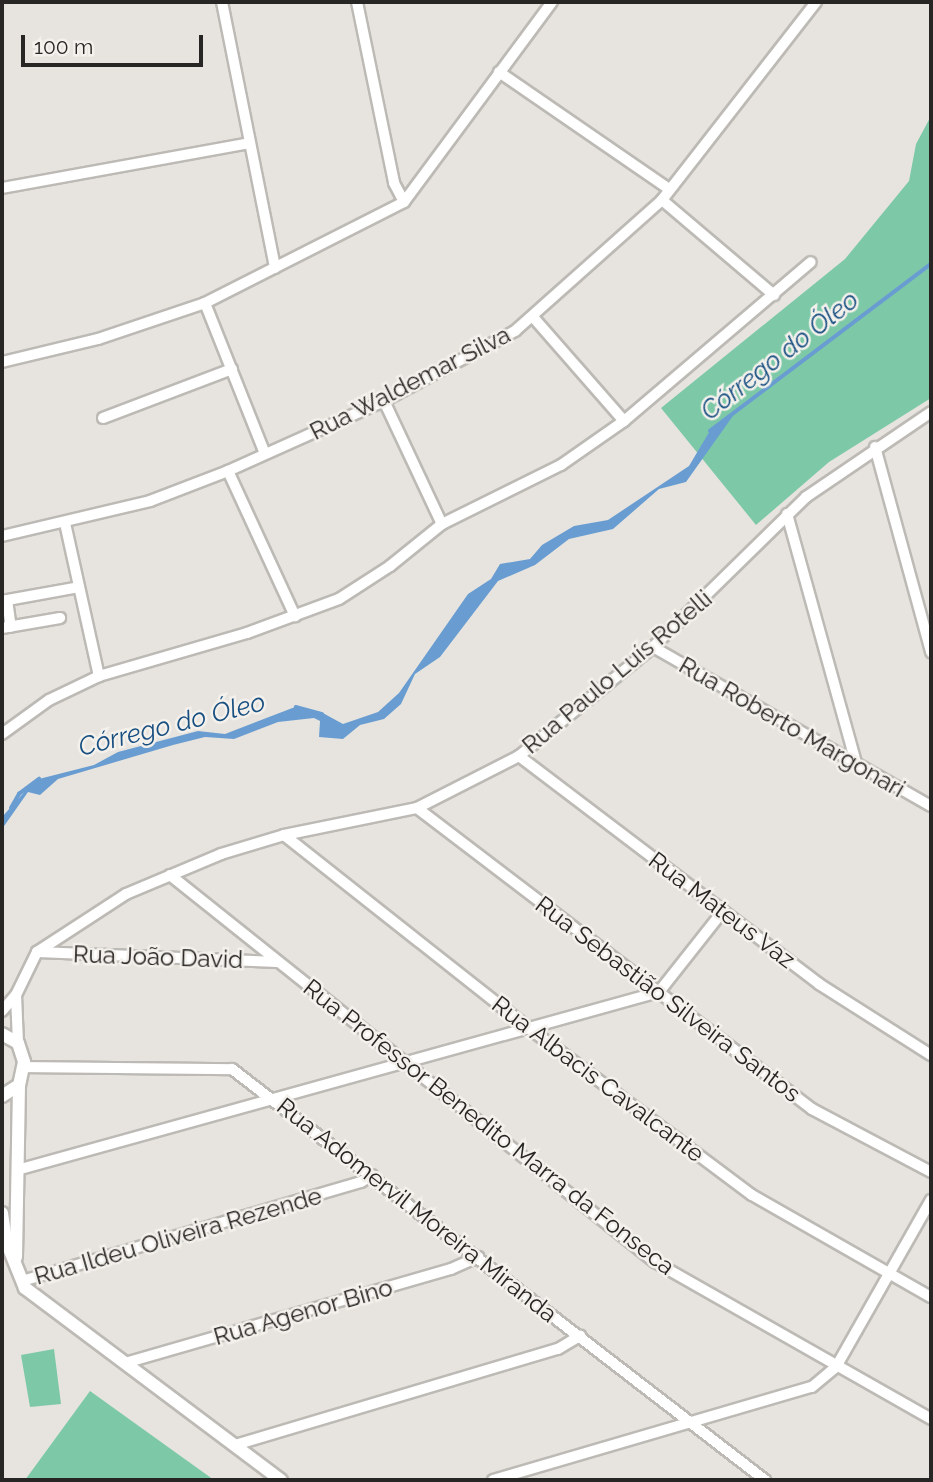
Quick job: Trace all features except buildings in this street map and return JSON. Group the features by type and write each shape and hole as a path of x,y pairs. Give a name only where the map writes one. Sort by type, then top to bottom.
{"street":[{"path":"222,2 275,268"},
{"path":"357,2 394,183 404,202"},
{"path":"2,362 98,339 205,303 404,202 552,2"},
{"name":"Rua Waldemar Silva","path":"2,536 150,501 228,471 384,401 533,317 662,200 816,2"},
{"path":"499,72 669,189"},
{"path":"2,188 250,143"},
{"path":"662,200 774,295"},
{"path":"2,734 49,701 99,676 339,600 390,566 442,524 561,465 624,421 811,262"},
{"path":"205,303 265,454"},
{"path":"533,317 624,421"},
{"path":"103,418 232,369"},
{"path":"384,401 442,524"},
{"name":"Rua Paulo Luís Rotelli","path":"2,1011 16,995 37,952 93,913 170,875 284,835 417,808 519,756 653,647 787,514 875,447 931,412"},
{"path":"875,447 931,652"},
{"path":"228,471 295,616"},
{"path":"787,514 856,763"},
{"path":"65,523 99,676"},
{"path":"60,618 6,627 4,601 79,587"},
{"name":"Rua Roberto Margonari","path":"653,647 931,806"},
{"name":"Rua Mateus Vaz","path":"519,756 819,984 931,1055"},
{"name":"Rua Sebastião Silveira Santos","path":"417,808 812,1109 931,1172"},
{"name":"Rua Albacis Cavalcante","path":"284,835 530,1028 752,1195 931,1297"},
{"name":"Rua Professor Benedito Marra da Fonseca","path":"170,875 655,1262 931,1419"},
{"path":"17,1170 659,992 723,911"},
{"name":"Rua João David","path":"37,952 278,962"},
{"name":"Rua Paulo Luís Rotelli","path":"16,995 18,1043"},
{"path":"2,1034 18,1043 24,1067 19,1085 19,1276"},
{"name":"Rua Adomervil Moreira Miranda","path":"24,1067 232,1069 765,1480"},
{"path":"2,1096 19,1085"},
{"name":"Rua Ildeu Oliveira Rezende","path":"19,1276 361,1182 372,1175"},
{"path":"493,1480 812,1387 836,1367 931,1200"},
{"path":"2,1213 19,1276 25,1288 281,1480"},
{"name":"Rua Agenor Bino","path":"125,1363 450,1269 478,1257"},
{"path":"235,1445 558,1349 580,1336"}],"green space":[{"path":"931,116 931,398 829,462 756,525 661,408 845,259 909,181 916,144"},
{"path":"54,1349 61,1404 30,1407 21,1355"},
{"path":"90,1391 214,1480 25,1480"}],"water":[{"path":"740,406 686,482 659,489 613,529 569,539 535,565 498,581 440,657 415,674 401,704 384,719 360,725 343,739 319,737 320,721 314,718 278,722 234,739 205,737 173,745 58,779 40,795 28,792 2,829 2,817 35,780 94,765 118,752 198,731 225,734 295,707 321,712 343,724 378,712 399,693 468,594 491,579 500,564 530,559 542,545 574,526 608,520 689,466 711,429"}],"waterway":[{"name":"Córrego do Óleo","path":"710,431 931,264"},
{"name":"Córrego do Óleo","path":"296,707 322,714"},
{"name":"Córrego do Óleo","path":"11,808 19,794 39,779"}]}
